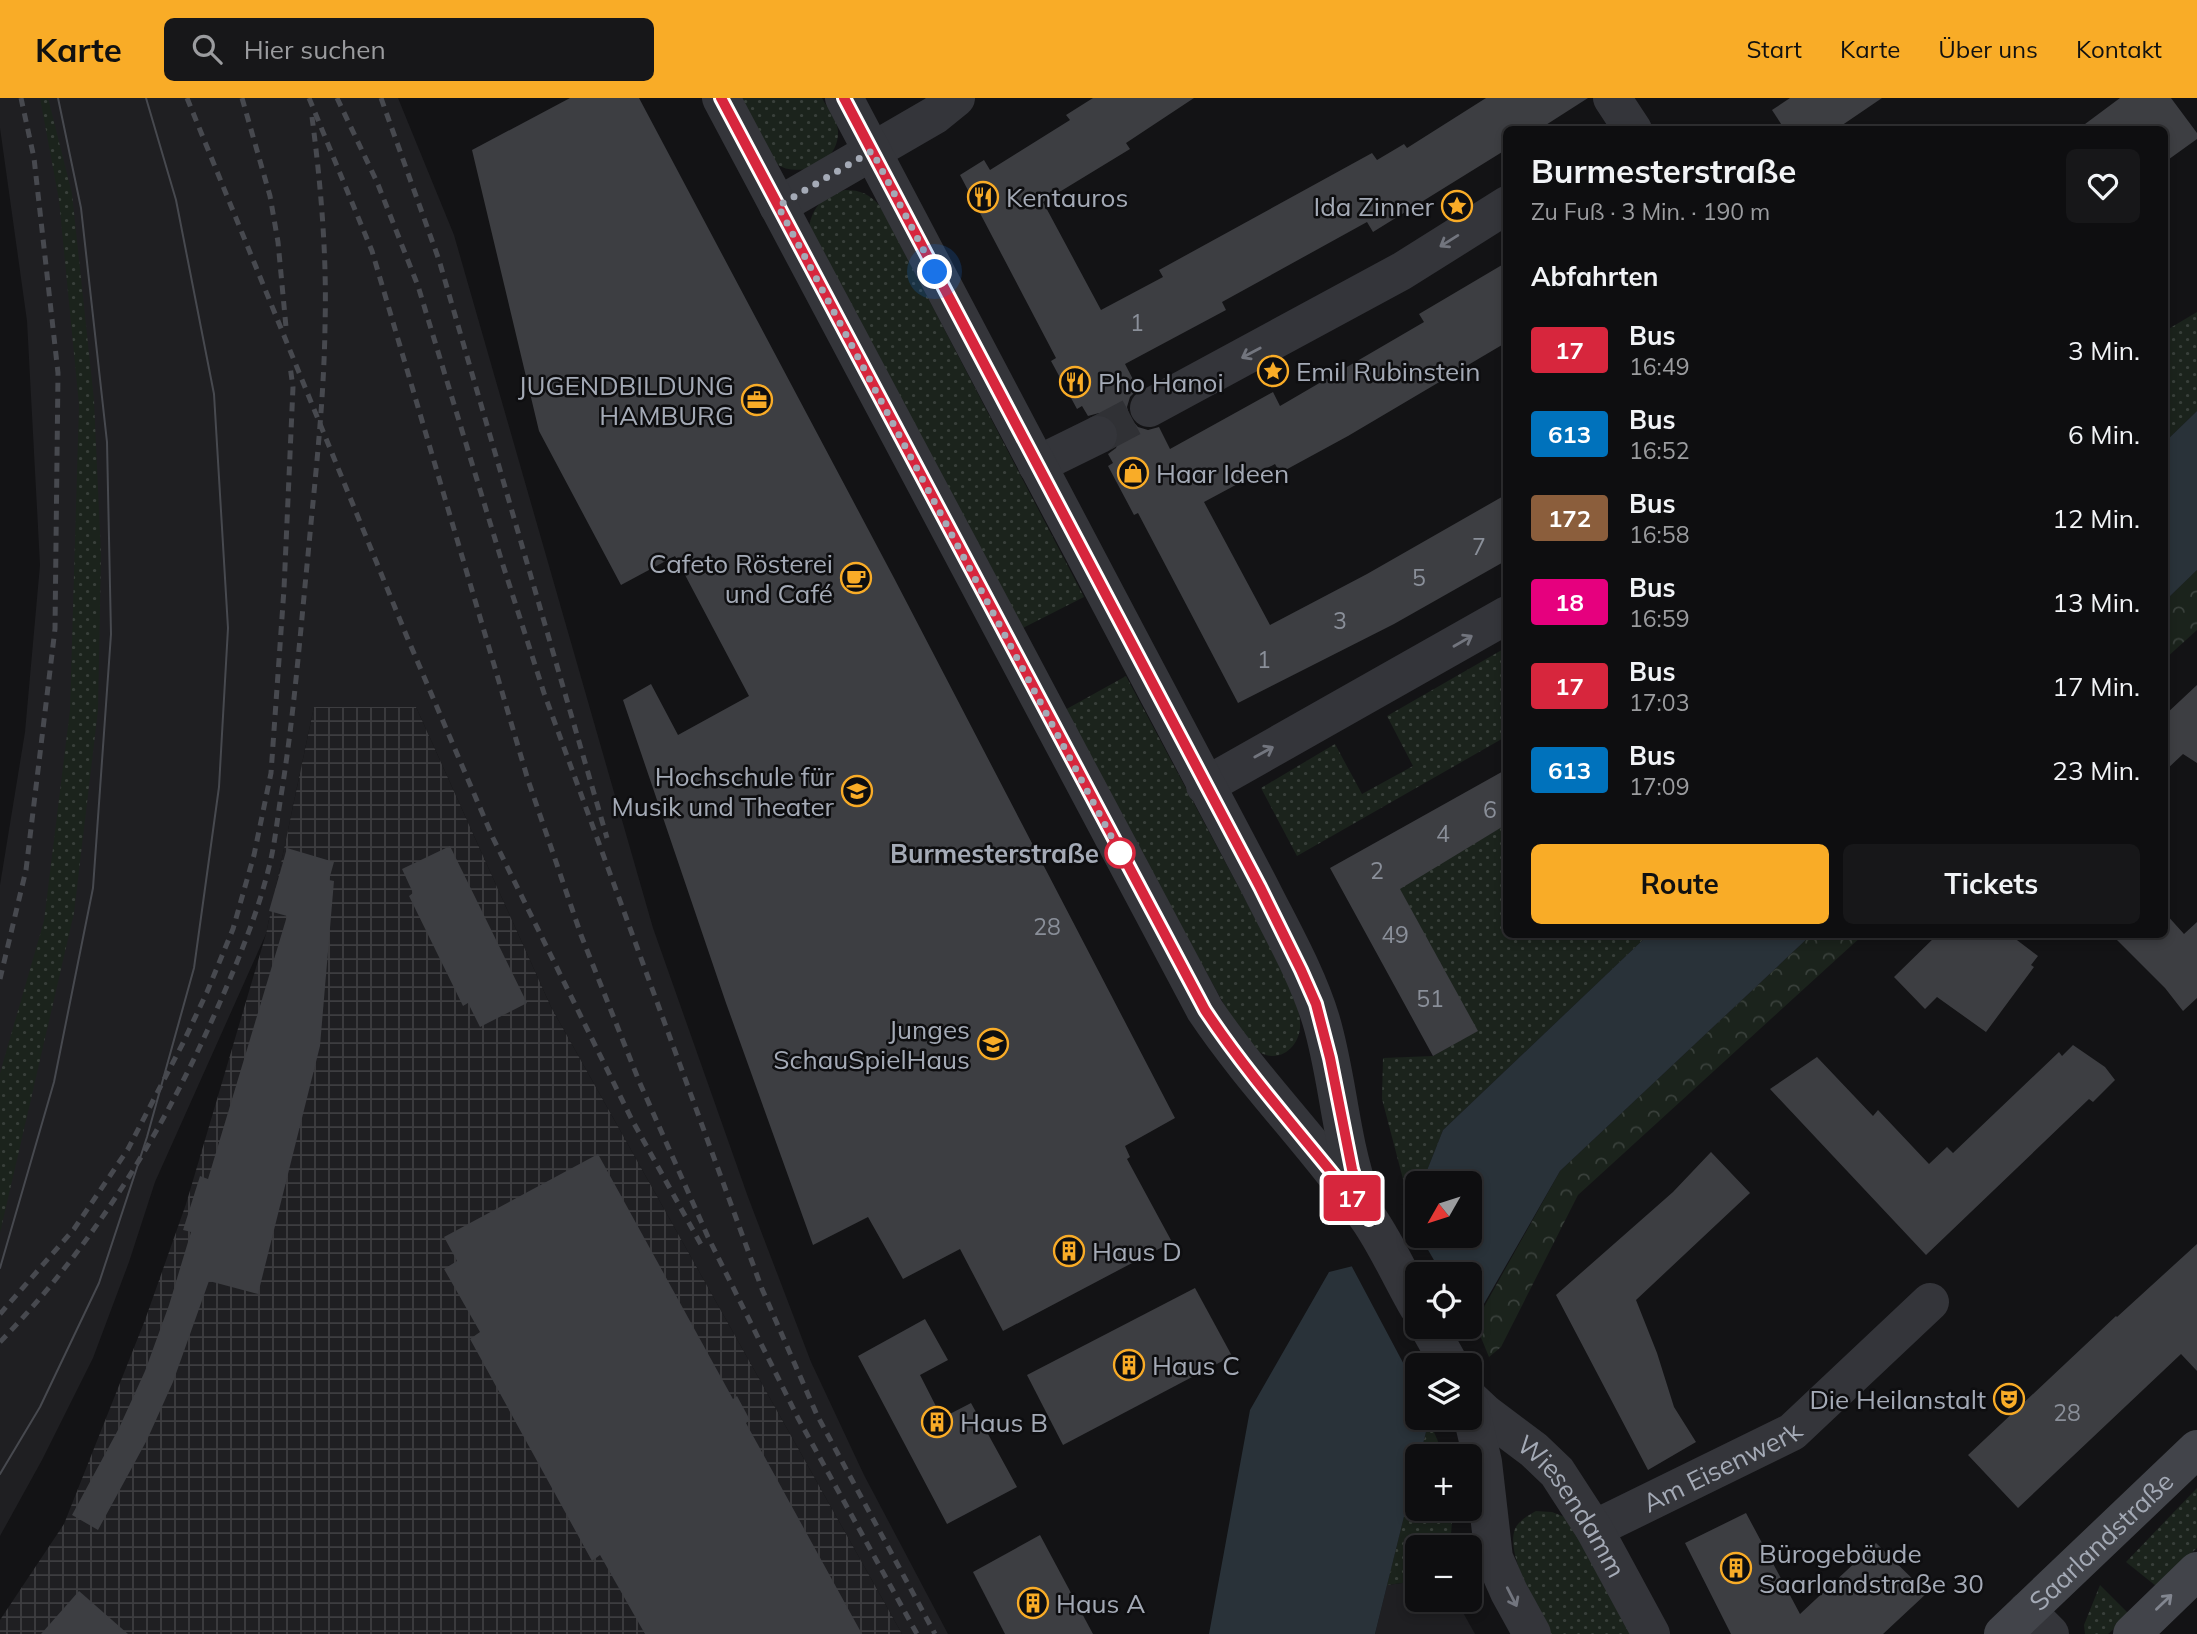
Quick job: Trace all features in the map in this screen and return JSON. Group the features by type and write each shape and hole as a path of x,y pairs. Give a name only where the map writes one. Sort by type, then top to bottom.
{"main road":[{"name":"Saarlandstraße","path":"2027,1626 2197,1449"},
{"path":"2132,1634 2197,1571"}],"street":[{"path":"721,98 1205,1010 1227,1043 1369,1219 1405,1284"},
{"path":"844,98 1260,887 1314,998 1330,1058 1352,1169 1369,1219"},
{"path":"778,206 935,115 956,98"},
{"path":"1149,408 1402,271 1503,208"},
{"path":"1037,465 1098,435"},
{"path":"1205,786 1503,617"},
{"name":"Am Eisenwerk","path":"1594,1530 1792,1432 1930,1303"},
{"name":"Wiesendamm","path":"1482,1410 1534,1450 1557,1472 1594,1530 1651,1634"},
{"name":"Wiesendamm","path":"1475,1430 1483,1462 1494,1558 1508,1592 1532,1634"}],"shaded area":[{"path":"0,98 398,98 454,235 653,928 748,1197 811,1362 864,1475 948,1634 902,1634 551,1007 416,707 314,707 266,934 155,1182 93,1358 0,1536 0,885 25,732 40,565 27,321 0,128"},
{"path":"2197,411 2197,570 2168,598 2168,439"},
{"path":"314,707 416,707 551,1007 902,1634 0,1634 0,1620 64,1524 145,1320 186,1204 266,934"},
{"path":"1645,938 1808,938 1560,1171 1482,1307 1482,1262 1405,1262 1405,1339 1464,1339 1456,1353 1405,1353 1405,1430 1426,1430 1423,1444 1405,1444 1405,1513 1375,1634 1209,1634 1250,1410 1329,1272 1353,1266 1405,1206 1405,1248 1482,1248 1482,1171 1427,1171 1443,1130"},
{"path":"1405,1583 1405,1612 1463,1612 1475,1634 1375,1634 1387,1585"}],"green space":[{"path":"40,98 48,98 72,194 94,400 101,555 98,710 74,913 0,1233 0,1073 44,921 70,710 79,405 59,200"},
{"path":"739,98 822,98 838,129 832,153 816,166 806,169 795,170 776,164"},
{"path":"845,190 864,194 880,206 1084,597 1019,630 809,227 813,213 821,202"},
{"path":"2197,312 2197,411 2168,439 2168,329"},
{"path":"2197,570 2197,630 2168,656 2168,598"},
{"path":"1503,649 1503,738 1297,856 1261,788 1335,744 1362,794 1413,766 1387,716"},
{"path":"1126,676 1285,974 1296,1004 1300,1030 1294,1044 1284,1054 1269,1056 1254,1049 1243,1039 1063,711"},
{"path":"1503,826 1503,938 1645,938 1443,1130 1427,1171 1405,1171 1405,1187 1382,1099 1383,1058 1433,1056 1477,1031 1399,888"},
{"path":"1808,938 1860,938 1578,1195 1501,1347 1489,1357 1482,1339 1482,1310 1560,1171"},
{"path":"1426,1430 1433,1430 1439,1444 1423,1444"},
{"path":"2197,1488 2197,1548 2156,1586 2126,1562"},
{"path":"1536,1511 1552,1512 1570,1519 1632,1634 1549,1634 1518,1567 1513,1540 1519,1523"},
{"path":"1405,1512 1405,1521 1452,1521 1451,1535 1405,1535 1405,1583 1387,1585"},
{"path":"2100,1585 2130,1615 2108,1634 2085,1634 2084,1625"}],"pier":[{"path":"1402,1204 1405,1209 1405,1248 1427,1248 1435,1262 1405,1262 1405,1339 1469,1339 1461,1353 1405,1353 1405,1366 1350,1263"}],"building":[{"path":"570,98 639,98 894,578 1175,1118 1125,1146 1130,1157 1127,1159 1172,1242 1003,1331 960,1249 903,1279 868,1217 813,1245 726,1003 623,700 651,684 678,735 749,696 675,556 621,585 539,431 472,150"},
{"path":"1093,98 1194,98 1126,143 1130,149 1043,202 1101,310 1163,277 1159,270 1372,153 1377,160 1404,144 1407,148 1486,98 1588,98 1544,126 1503,126 1503,151 1373,232 1367,222 1222,302 1226,310 1125,364 1138,389 1130,397 1127,407 1130,418 1138,427 1148,430 1159,427 1170,449 1273,392 1280,406 1424,322 1419,314 1503,264 1503,344 1280,473 1275,464 1204,502 1270,625 1367,574 1503,496 1503,562 1394,624 1238,703 1138,513 1134,515 1108,466 1113,463 1108,454 1116,448 1120,437 1117,425 1110,417 1099,413 1088,416 1082,406 1077,409 1051,361 1056,358 960,175 984,160 990,170 1070,120 1066,115"},
{"path":"1790,98 1882,98 1841,126 1782,126 1772,110"},
{"path":"2120,98 2171,98 2197,133 2197,139 2168,160 2168,126 2082,126"},
{"path":"2197,685 2197,763 2183,754 2168,768 2168,712"},
{"path":"1503,771 1503,826 1400,889 1478,1031 1433,1056 1330,868"},
{"path":"450,846 527,1003 480,1027 468,1003 463,1006 409,896 413,893 402,869"},
{"path":"287,848 334,862 329,880 334,881 320,1046 258,1294 209,1281 173,1382 147,1440 98,1530 72,1515 119,1428 145,1371 169,1305 191,1232 183,1230 200,1176 208,1179 287,916 269,911"},
{"path":"2168,916 2184,934 2197,922 2197,998 2183,1011 2165,988 2115,938 2168,938"},
{"path":"1934,938 2014,938 2038,956 2031,965 2034,967 1986,1032 1937,997 1925,1009 1894,977"},
{"path":"2073,1045 2105,1067 2115,1080 2093,1102 2089,1099 1926,1255 1770,1089 1817,1057 1873,1116 1878,1110 1929,1164 1947,1147 1953,1153 2059,1052 2062,1056"},
{"path":"1711,1152 1750,1193 1636,1300 1674,1407 1696,1442 1648,1470 1556,1295 1673,1192"},
{"path":"598,1154 733,1399 737,1396 750,1420 746,1423 862,1634 645,1634 600,1555 592,1561 470,1339 480,1332 444,1269 457,1261 444,1237"},
{"path":"2197,1244 2197,1371 2181,1354 2018,1508 1968,1455"},
{"name":"Haus C","path":"1195,1288 1232,1356 1063,1445 1027,1375"},
{"name":"Haus B","path":"925,1319 948,1360 920,1375 942,1418 971,1403 1017,1487 947,1524 858,1356"},
{"name":"Bürogebäude Saarlandstraße 30","path":"1746,1513 1800,1614 1876,1543 1927,1593 1883,1634 1731,1634 1685,1543"},
{"name":"Haus A","path":"1040,1535 1093,1634 1005,1634 973,1572"},
{"path":"79,1591 128,1634 41,1634"}],"tunnel":[{"path":"1098,435 1149,408"}],"tram line":[{"path":"0,1268 54,1082 93,888 111,634 107,442 81,208 58,98"},
{"path":"0,1474 40,1407 99,1283 147,1137 194,968 219,787 228,628 214,394 176,200 146,98"}],"railway":[{"path":"0,979 26,870 55,629 58,373 34,158 21,98"},
{"path":"187,98 407,637 493,838 631,1118 704,1250"},
{"path":"242,98 270,196 278,242 286,327"},
{"path":"309,98 372,251 528,780 581,935 639,1081 708,1237 798,1418 917,1634"},
{"path":"337,98 377,182 418,286 544,693 762,1289 817,1415 935,1634"},
{"path":"381,98 439,260 607,838"},
{"path":"0,1342 34,1305 96,1226 124,1185 174,1099 239,957 269,867 293,706 323,383 324,247 312,117"},
{"path":"0,1314 74,1229 128,1149 183,1043 233,929 254,855 271,773 284,589 293,387 290,366"}],"bus line":[{"name":"17","path":"721,98 1205,1010 1227,1043 1369,1219 1343,1134 1322,1022 1311,991 1260,887 844,98"}],"place":[{"name":"Kentauros","path":"983,197"},
{"name":"Ida Zinner","path":"1457,206"},
{"name":"Emil Rubinstein","path":"1273,371"},
{"name":"Pho Hanoi","path":"1075,382"},
{"name":"JUGENDBILDUNG HAMBURG","path":"757,400"},
{"name":"Haar Ideen","path":"1133,473"},
{"name":"Cafeto Rösterei und Café","path":"856,578"},
{"name":"Hochschule für Musik und Theater","path":"857,791"},
{"name":"Burmesterstraße","path":"1120,853"},
{"name":"Junges SchauSpielHaus","path":"993,1044"},
{"name":"Haus D","path":"1069,1251"},
{"name":"Haus C","path":"1129,1365"},
{"name":"Die Heilanstalt","path":"2009,1399"},
{"name":"Haus B","path":"937,1422"},
{"name":"Bürogebäude Saarlandstraße 30","path":"1736,1568"},
{"name":"Haus A","path":"1033,1603"}],"route":[{"path":"935,272 872,151 778,206 1120,853"}]}
